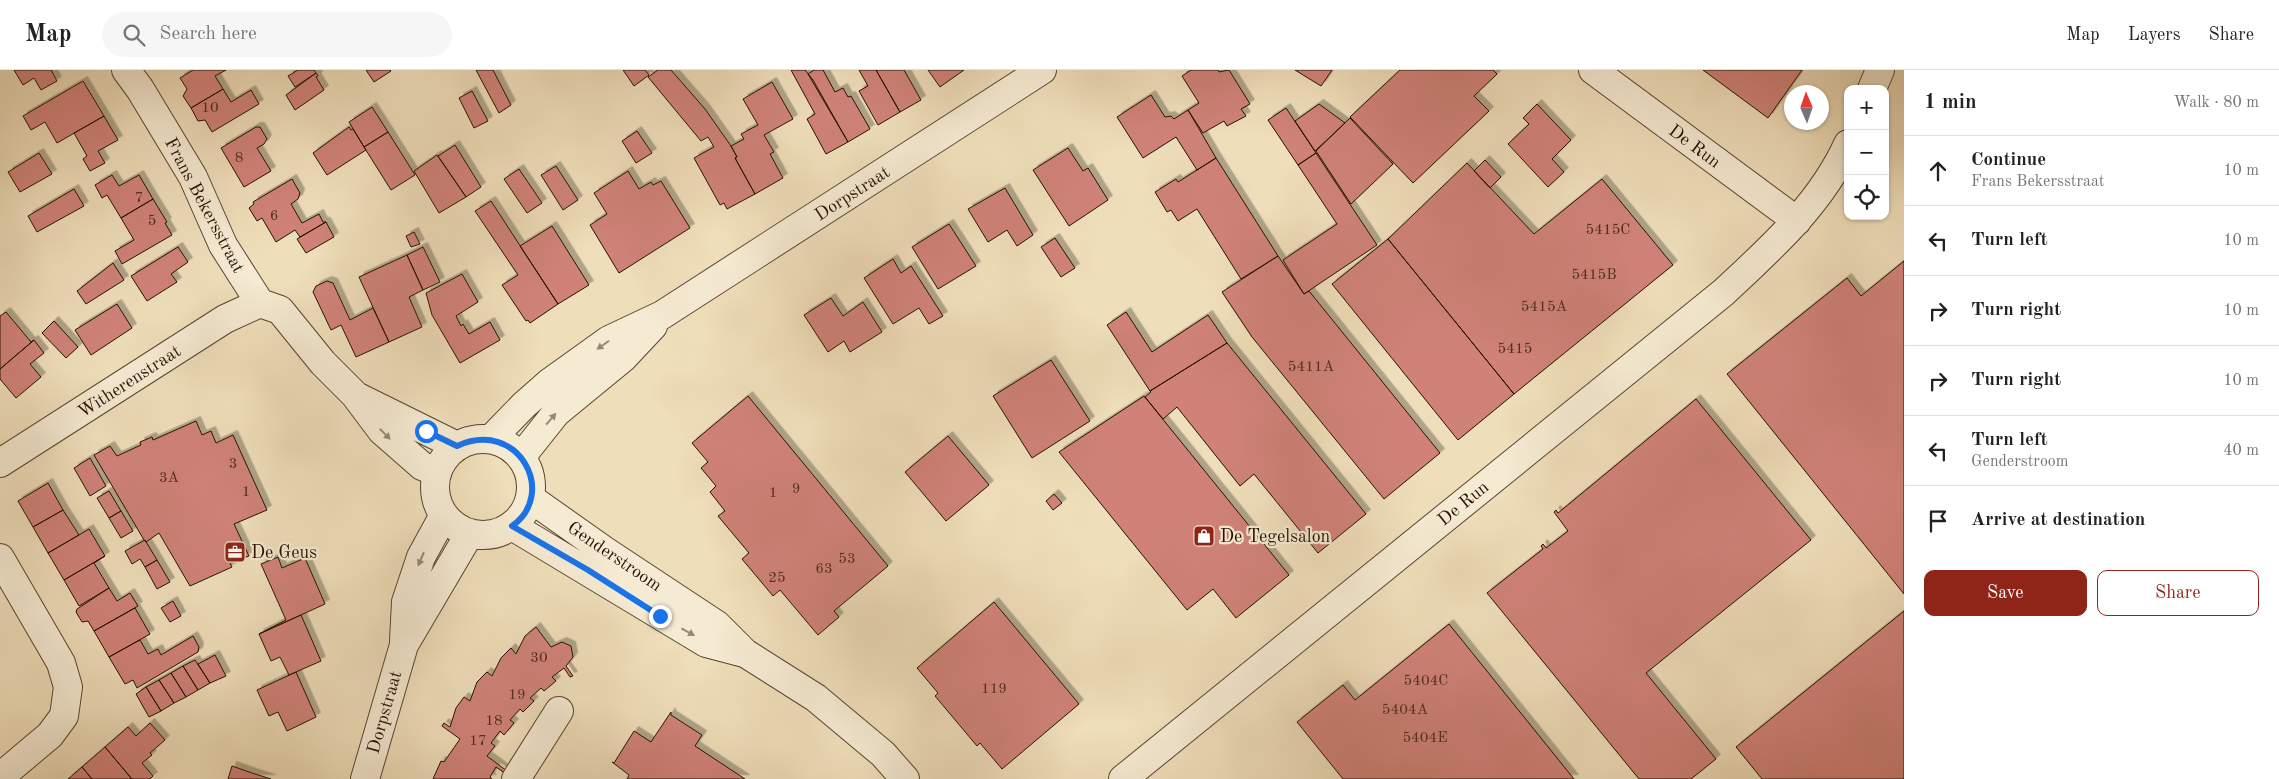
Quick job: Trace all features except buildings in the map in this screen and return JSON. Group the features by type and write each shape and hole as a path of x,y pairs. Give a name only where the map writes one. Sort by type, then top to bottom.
{"street":[{"name":"Frans Bekersstraat","path":"126,70 140,89 193,177 222,246 260,303"},
{"name":"Dorpstraat","path":"492,439 524,405 550,383 609,340 662,316 1042,70"},
{"name":"De Run","path":"1593,70 1797,221"},
{"path":"1874,85 1880,70"},
{"name":"De Run","path":"1123,779 1724,292 1797,221 1836,170 1844,153"},
{"path":"260,303 280,310 323,363 355,395 382,431 422,466 437,472"},
{"name":"Witherenstraat","path":"0,463 225,319 260,303"},
{"name":"Dorpstraat","path":"521,457 556,413 623,358 662,316"},
{"path":"355,395 457,446"},
{"path":"479,438 492,439 503,443 521,457 530,476 530,498 522,515 512,526 495,534 470,533 453,525 444,516 434,490 437,472 448,454 457,446 479,438"},
{"name":"Genderstroom","path":"530,498 605,551 717,625 745,653 816,698 883,754 905,779"},
{"name":"Dorpstraat","path":"365,779 404,645 406,602 421,557 444,516"},
{"name":"Genderstroom","path":"512,526 706,643 745,653"},
{"name":"Dorpstraat","path":"404,645 470,533"},
{"path":"0,558 61,663 68,687 64,716 50,735 0,777"},
{"path":"516,779 559,711"}],"place":[{"name":"De Tegelsalon","path":"1204,536"},
{"name":"De Geus","path":"235,552"}],"route":[{"path":"426,431 457,446 479,438 492,439 503,443 515,451 525,462 530,476 532,491 528,505 512,526 588,570 660,616"}]}
